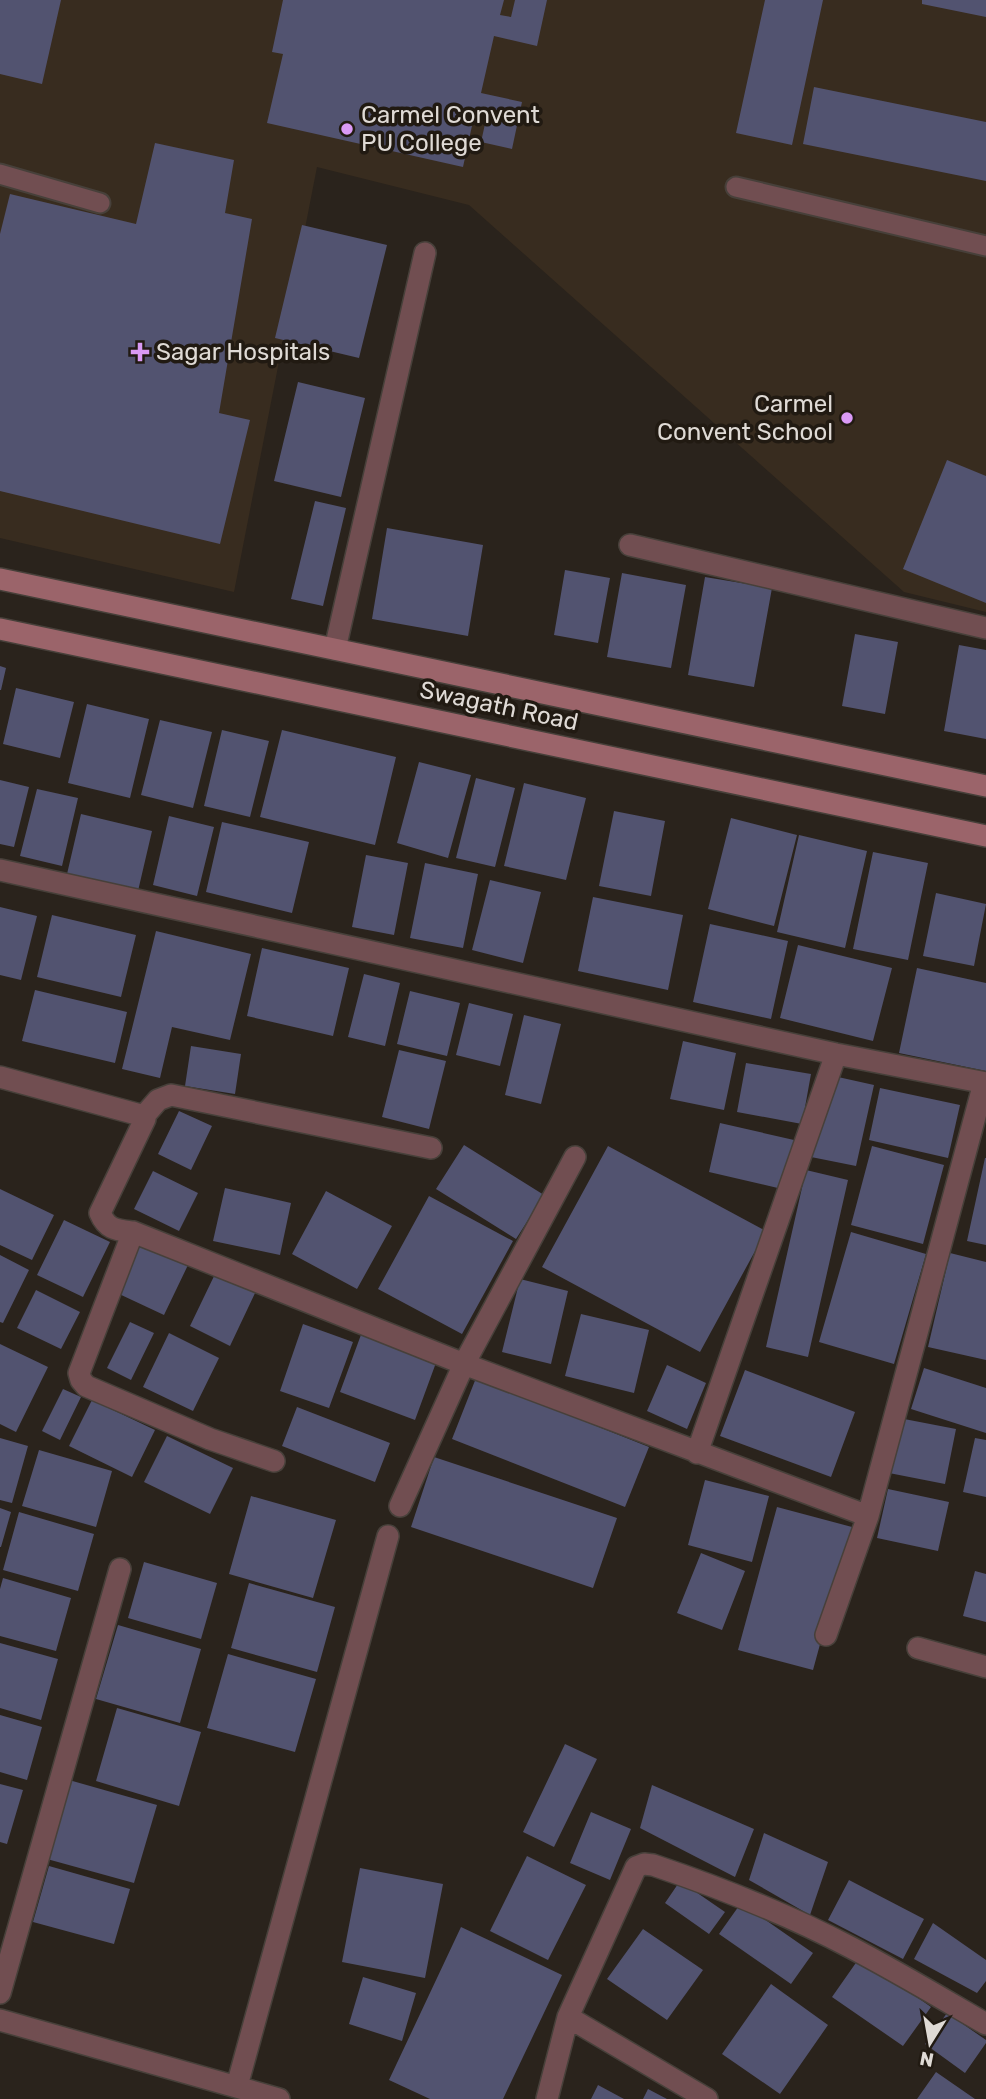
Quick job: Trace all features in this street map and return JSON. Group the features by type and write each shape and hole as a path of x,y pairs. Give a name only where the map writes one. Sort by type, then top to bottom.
{"main road":[{"name":"Swagath Road","path":"0,579 986,786"},
{"name":"Swagath Road","path":"0,629 986,836"}],"street":[{"path":"335,649 425,253"},
{"path":"630,545 986,628"},
{"path":"0,870 836,1054 985,1083 868,1516 826,1635"},
{"path":"697,1453 836,1054"},
{"path":"0,1077 144,1116"},
{"path":"431,1148 171,1095 158,1100 144,1116 145,1119 100,1213 111,1229 133,1232 464,1364 868,1516"},
{"path":"400,1506 464,1364 575,1157"},
{"path":"133,1232 79,1373 81,1380 86,1386 197,1434 274,1461"},
{"path":"237,2086 388,1536"},
{"path":"0,1993 120,1569"},
{"path":"918,1648 986,1667"},
{"path":"547,2099 568,2017 635,1867 644,1864 729,1891 795,1920 851,1948 986,2024"},
{"path":"568,2017 707,2099"},
{"path":"0,2020 279,2099"}],"lane":[{"path":"0,174 100,203"},
{"path":"736,187 986,246"}],"shaded area":[{"path":"0,0 986,0 986,612 904,592 469,205 317,167 234,592 0,538"}],"building":[{"path":"0,0 61,0 42,84 0,74"},
{"path":"283,0 504,0 500,15 511,17 515,0 547,0 537,46 494,36 481,93 522,102 512,149 481,142 487,115 475,112 463,167 267,123 283,54 272,52"},
{"path":"765,0 823,0 792,145 736,133"},
{"path":"922,0 986,0 986,17 922,4"},
{"path":"814,87 986,122 986,181 803,144"},
{"name":"Sagar Hospitals","path":"155,143 234,160 225,213 252,219 219,413 250,420 220,544 0,491 0,234 10,194 136,224"},
{"path":"302,225 387,245 359,358 275,338"},
{"path":"298,382 365,398 341,497 274,481"},
{"path":"947,460 986,476 986,603 903,569"},
{"path":"315,501 346,508 323,606 291,599"},
{"path":"387,528 483,545 468,636 372,619"},
{"path":"565,570 610,578 598,643 554,635"},
{"path":"622,573 686,585 671,668 607,657"},
{"path":"705,577 772,588 754,687 688,675"},
{"path":"855,634 898,642 885,714 842,706"},
{"path":"959,645 986,650 986,739 944,731"},
{"path":"0,666 6,668 1,690 0,690"},
{"path":"16,688 74,702 60,758 3,744"},
{"path":"87,704 149,719 130,798 68,783"},
{"path":"160,720 212,732 193,808 141,795"},
{"path":"222,730 269,741 250,817 204,806"},
{"path":"282,730 396,757 375,845 260,817"},
{"path":"419,762 471,775 448,858 397,843"},
{"path":"476,778 515,788 495,867 456,858"},
{"path":"0,780 29,787 14,847 0,844"},
{"path":"524,783 586,798 566,880 504,866"},
{"path":"37,789 78,798 62,866 20,856"},
{"path":"614,811 665,821 651,896 599,886"},
{"path":"81,814 152,831 138,891 67,874"},
{"path":"169,816 214,827 197,896 153,885"},
{"path":"731,818 797,835 774,926 708,909"},
{"path":"222,822 309,842 292,913 206,892"},
{"path":"799,835 867,851 845,948 777,932"},
{"path":"873,852 928,863 908,960 853,949"},
{"path":"366,855 408,863 394,935 352,927"},
{"path":"425,863 478,874 463,948 410,938"},
{"path":"490,880 541,892 523,963 472,950"},
{"path":"936,893 986,904 974,966 923,956"},
{"path":"593,897 683,915 668,990 578,971"},
{"path":"0,907 37,916 21,980 0,975"},
{"path":"52,915 136,935 121,997 37,977"},
{"path":"710,924 788,941 771,1019 693,1002"},
{"path":"156,931 251,954 230,1040 172,1027 160,1078 122,1069"},
{"path":"798,945 892,968 873,1041 780,1018"},
{"path":"262,948 349,968 333,1036 247,1016"},
{"path":"917,968 986,983 986,1071 899,1053"},
{"path":"364,974 400,983 385,1046 348,1037"},
{"path":"35,990 127,1012 115,1063 22,1041"},
{"path":"410,991 460,1003 447,1056 397,1044"},
{"path":"469,1003 513,1014 500,1066 456,1055"},
{"path":"524,1015 561,1024 541,1104 505,1095"},
{"path":"683,1041 736,1053 724,1110 670,1099"},
{"path":"191,1046 241,1054 235,1094 185,1086"},
{"path":"399,1050 446,1061 429,1129 382,1117"},
{"path":"746,1063 811,1074 802,1124 737,1112"},
{"path":"829,1075 874,1085 856,1166 811,1157"},
{"path":"880,1088 960,1105 948,1158 869,1140"},
{"path":"179,1111 212,1126 191,1170 158,1154"},
{"path":"720,1123 794,1140 782,1189 709,1172"},
{"path":"464,1145 544,1195 516,1239 436,1189"},
{"path":"608,1146 766,1231 700,1352 542,1267"},
{"path":"872,1146 944,1165 923,1244 851,1225"},
{"path":"986,1158 986,1245 967,1241"},
{"path":"806,1170 848,1180 808,1357 766,1347"},
{"path":"153,1171 198,1193 179,1231 134,1209"},
{"path":"225,1188 291,1203 280,1255 213,1241"},
{"path":"0,1189 54,1215 32,1260 0,1245"},
{"path":"326,1191 392,1226 357,1289 292,1254"},
{"path":"429,1196 513,1241 462,1334 378,1289"},
{"path":"64,1220 110,1242 83,1297 37,1275"},
{"path":"851,1232 926,1254 894,1364 819,1342"},
{"path":"142,1242 188,1265 164,1315 117,1293"},
{"path":"950,1253 986,1262 986,1360 928,1347"},
{"path":"0,1255 29,1270 3,1323 0,1322"},
{"path":"216,1272 256,1291 230,1346 190,1326"},
{"path":"520,1279 568,1291 551,1364 502,1352"},
{"path":"36,1290 80,1312 61,1349 17,1328"},
{"path":"581,1314 649,1330 634,1393 565,1376"},
{"path":"130,1322 154,1333 131,1380 107,1368"},
{"path":"303,1324 353,1342 329,1408 280,1391"},
{"path":"362,1332 437,1360 415,1420 340,1392"},
{"path":"169,1333 219,1358 193,1411 143,1387"},
{"path":"0,1344 48,1367 16,1432 0,1424"},
{"path":"667,1365 706,1383 687,1429 647,1411"},
{"path":"924,1368 986,1388 986,1433 911,1409"},
{"path":"745,1370 855,1412 831,1477 720,1436"},
{"path":"476,1378 649,1447 625,1507 452,1439"},
{"path":"63,1389 81,1397 60,1440 42,1431"},
{"path":"92,1400 155,1430 132,1477 69,1446"},
{"path":"297,1407 390,1443 375,1482 282,1446"},
{"path":"899,1418 956,1429 945,1484 889,1473"},
{"path":"167,1436 233,1468 210,1514 144,1482"},
{"path":"0,1438 28,1446 12,1503 0,1500"},
{"path":"975,1438 986,1440 986,1497 963,1492"},
{"path":"39,1450 112,1471 96,1527 22,1506"},
{"path":"434,1457 617,1518 593,1588 411,1527"},
{"path":"705,1480 769,1496 752,1562 688,1545"},
{"path":"888,1489 949,1502 938,1551 877,1538"},
{"path":"251,1496 336,1520 313,1598 229,1574"},
{"path":"777,1507 852,1527 813,1670 738,1650"},
{"path":"0,1508 11,1512 1,1547 0,1547"},
{"path":"19,1512 94,1534 78,1591 3,1570"},
{"path":"701,1553 745,1571 722,1630 677,1613"},
{"path":"144,1562 217,1583 201,1639 128,1618"},
{"path":"975,1571 986,1574 986,1622 963,1616"},
{"path":"3,1578 71,1598 56,1651 0,1636 0,1589"},
{"path":"249,1583 335,1607 317,1672 231,1648"},
{"path":"118,1625 201,1649 180,1723 96,1699"},
{"path":"0,1643 58,1659 41,1720 0,1708"},
{"path":"228,1654 316,1679 295,1752 207,1728"},
{"path":"117,1708 201,1732 179,1806 96,1781"},
{"path":"0,1715 42,1727 27,1780 0,1772"},
{"path":"565,1744 597,1759 554,1847 523,1832"},
{"path":"69,1780 157,1805 134,1883 47,1859"},
{"path":"0,1784 23,1790 7,1844 0,1842"},
{"path":"652,1785 754,1829 735,1877 640,1828"},
{"path":"591,1812 631,1829 610,1880 570,1863"},
{"path":"764,1833 828,1862 810,1915 749,1880"},
{"path":"527,1856 586,1885 548,1960 490,1931"},
{"path":"49,1866 130,1889 114,1944 33,1922"},
{"path":"360,1868 443,1884 425,1978 342,1962"},
{"path":"849,1880 924,1919 903,1959 828,1920"},
{"path":"680,1881 725,1912 709,1934 665,1903"},
{"path":"741,1903 813,1953 791,1984 719,1934"},
{"path":"933,1923 986,1960 986,1981 977,1993 914,1959"},
{"path":"461,1927 562,1975 503,2099 430,2099 389,2080"},
{"path":"643,1929 703,1970 667,2020 607,1979"},
{"path":"860,1957 931,2007 903,2046 832,1997"},
{"path":"363,1977 416,1993 402,2041 349,2024"},
{"path":"771,1984 828,2025 780,2094 722,2054"},
{"path":"947,2013 986,2040 965,2073 925,2044"},
{"path":"936,2072 975,2099 917,2099"},
{"path":"598,2085 624,2099 591,2099"},
{"path":"648,2089 667,2099 643,2099"}],"place":[{"name":"Carmel Convent PU College","path":"347,129"},
{"name":"Sagar Hospitals","path":"140,352"},
{"name":"Carmel Convent School","path":"847,418"}]}
